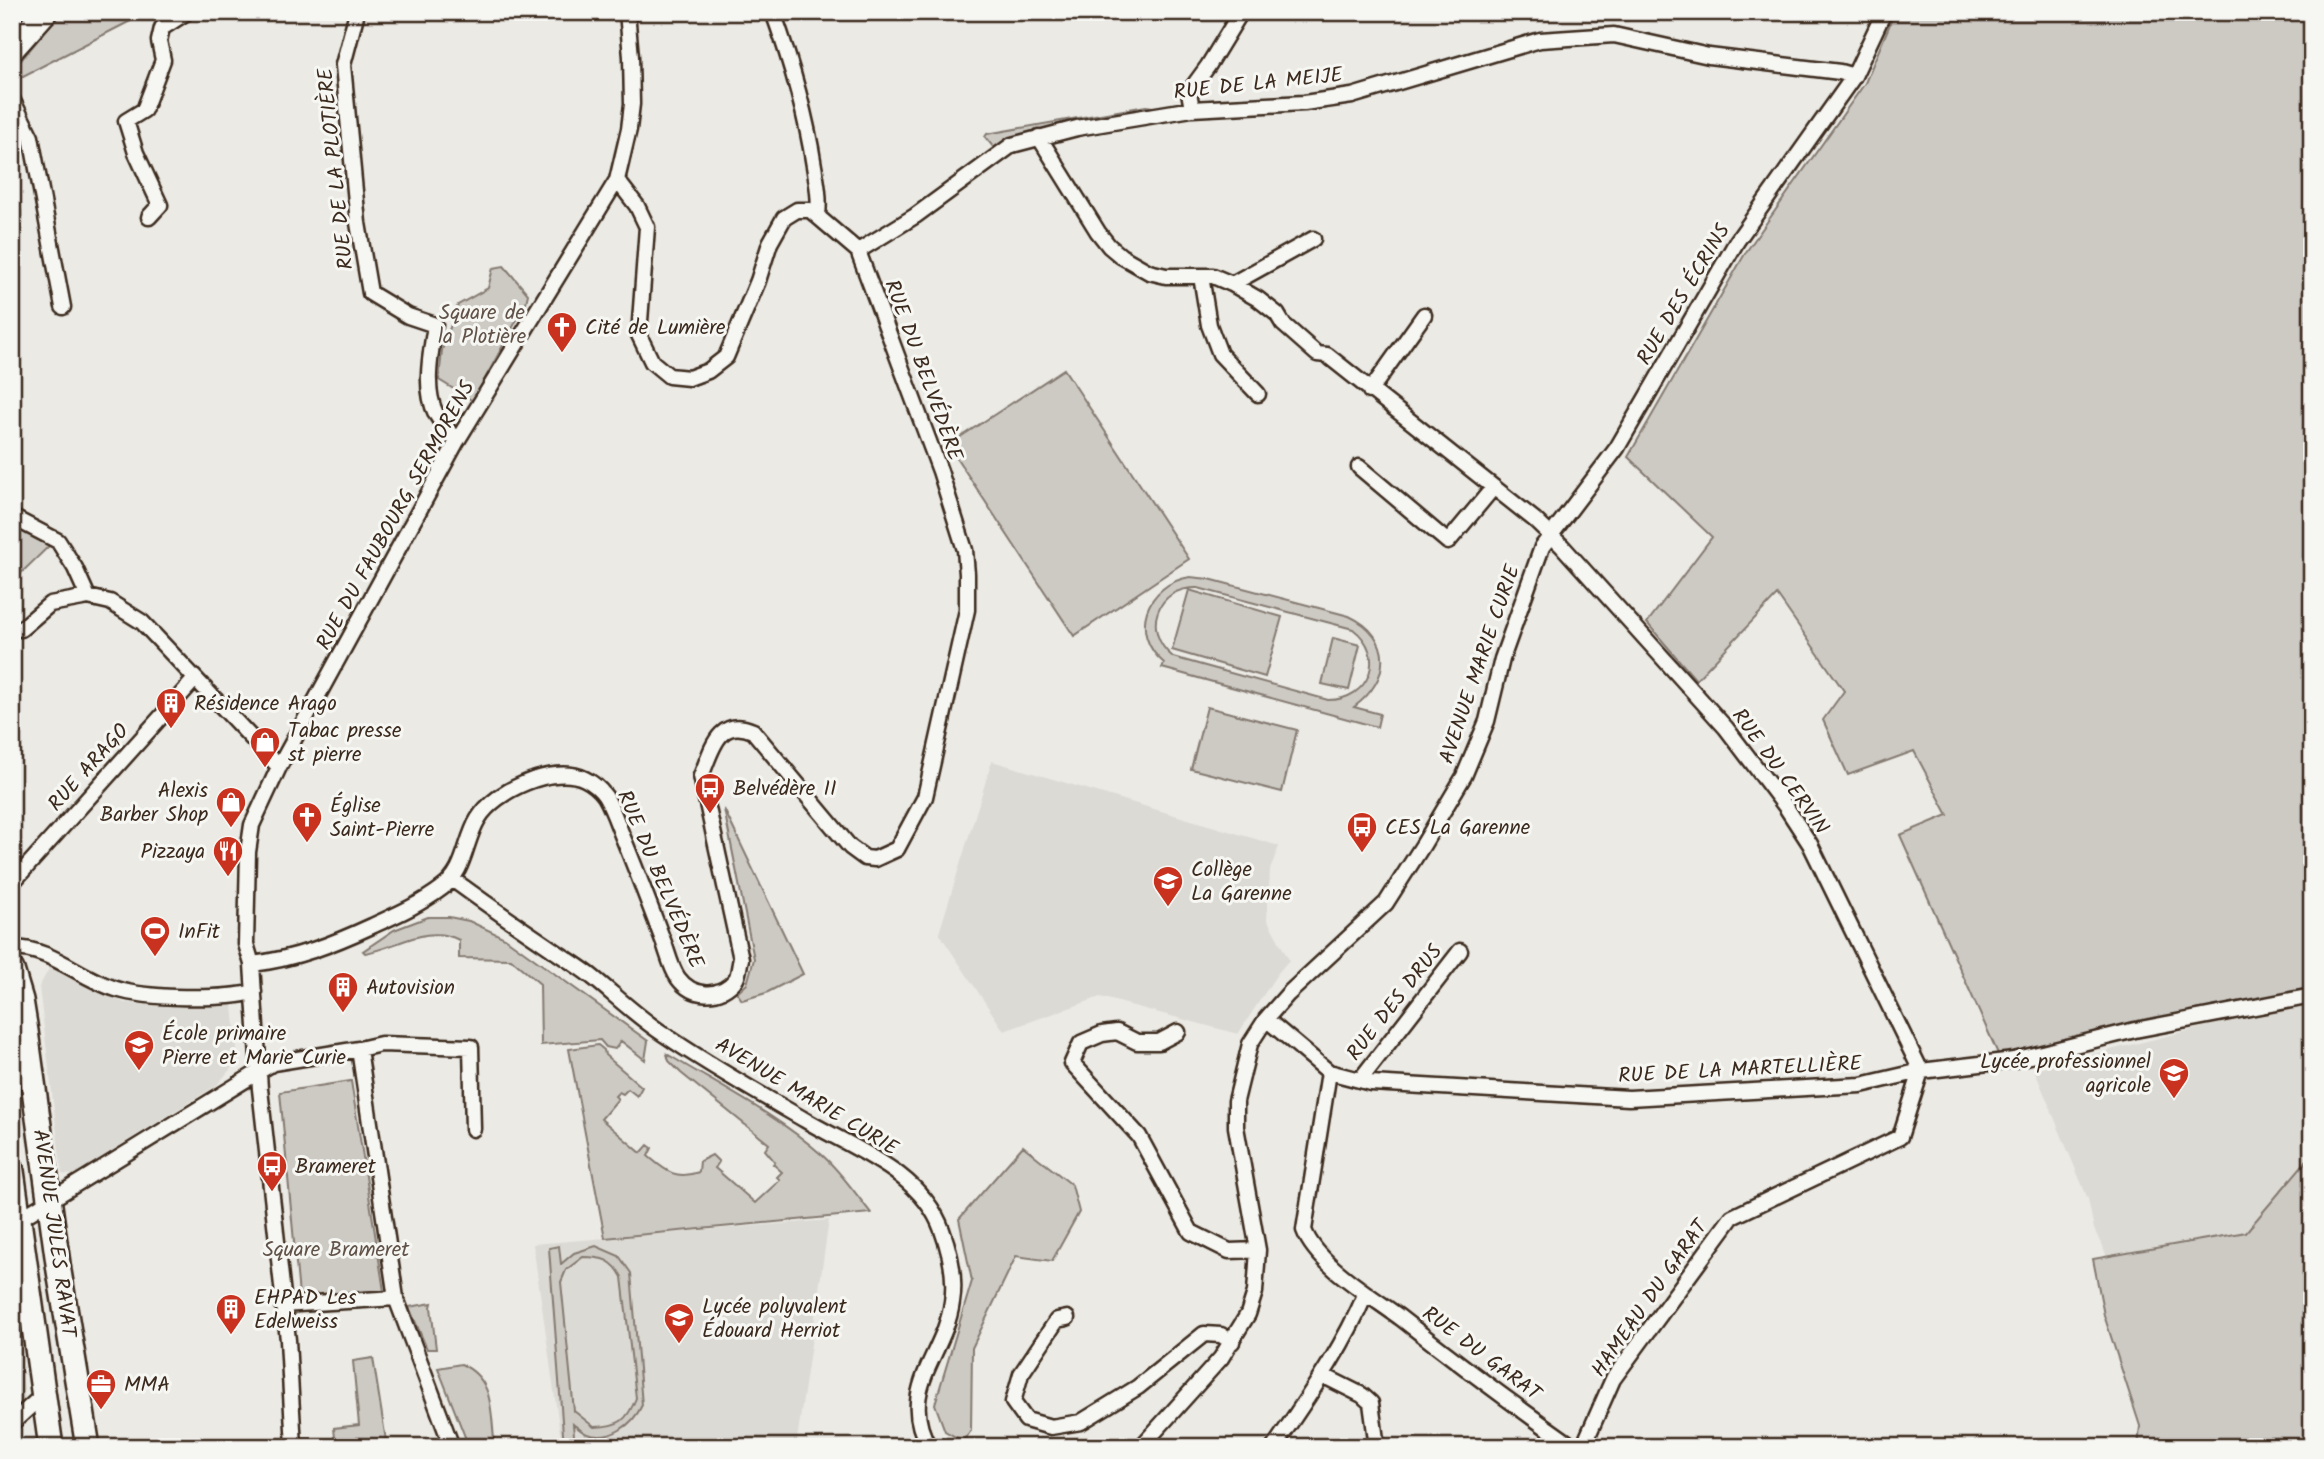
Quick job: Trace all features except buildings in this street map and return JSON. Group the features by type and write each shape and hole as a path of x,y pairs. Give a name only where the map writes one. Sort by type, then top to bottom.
{"main road":[{"path":"12,29 28,12"},
{"path":"12,49 45,12"},
{"name":"AVENUE JULES RAVAT","path":"12,970 26,1031 49,1201 88,1447"},
{"name":"AVENUE JULES RAVAT","path":"12,1171 16,1222 51,1447"},
{"path":"42,1386 77,1379"}],"street":[{"path":"149,217 160,205 136,153 126,121 144,110 163,60 159,41 162,28 187,12"},
{"name":"RUE DE LA PLOTIÈRE","path":"357,12 343,65 358,223 370,293 408,316 435,325 429,371 431,398 436,413 457,441"},
{"name":"RUE DU FAUBOURG SERMORENS","path":"294,1447 289,1352 260,1089 261,1071 252,964 246,944 248,852 252,825 279,767 457,441 617,180 632,104 627,12"},
{"path":"774,12 794,73 809,135 819,203 818,215"},
{"path":"1192,109 1189,92 1241,12"},
{"name":"RUE DES ÉCRINS","path":"1550,534 1617,448 1737,241 1854,76 1884,12"},
{"name":"RUE DE LA MEIJE","path":"858,251 915,216 1012,145 1077,128 1192,109 1304,103 1352,96 1540,40 1614,35 1709,57 1840,72 1854,76"},
{"path":"12,99 31,137 63,307"},
{"name":"RUE DU CERVIN","path":"1039,137 1109,246 1137,267 1149,272 1166,276 1213,276 1258,299 1317,354 1327,355 1550,534 1726,728 1786,807 1810,844 1921,1071"},
{"path":"617,180 638,206 647,227 639,335 652,362 669,376 689,378 708,371 726,357 758,281 770,243 784,218 797,210 810,210 858,251"},
{"path":"12,211 12,219"},
{"path":"1232,284 1313,240"},
{"name":"RUE DU BELVÉDÈRE","path":"252,964 309,952 338,942 396,915 443,888 462,863 478,818 494,802 520,784 553,775 583,778 597,786 606,799 676,976 690,991 704,995 723,989 737,978 741,959 701,776 723,732 729,727 740,725 753,731 767,746 850,848 865,858 875,859 897,849 925,797 967,610 967,574 965,551 940,471 858,251"},
{"path":"1201,276 1209,325 1220,354 1258,394"},
{"path":"1370,391 1424,315"},
{"path":"1359,467 1448,542 1493,488"},
{"path":"12,517 58,541 75,568 88,597"},
{"name":"AVENUE MARIE CURIE","path":"1141,1447 1221,1358 1248,1314 1255,1293 1258,1250 1236,1127 1236,1101 1250,1044 1266,1019 1288,994 1386,903 1460,783 1486,721 1502,659 1542,547 1550,534"},
{"path":"21,629 50,604 88,597 110,602 142,622 279,767"},
{"name":"RUE ARAGO","path":"12,883 195,679"},
{"name":"AVENUE MARIE CURIE","path":"452,879 595,979 617,1000 664,1035 884,1164 911,1185 929,1205 942,1229 953,1268 952,1303 940,1339 923,1374 919,1400 919,1423 929,1447"},
{"path":"12,948 42,953 114,989 136,994 237,996 254,992"},
{"name":"RUE DES DRUS","path":"1360,1080 1460,951"},
{"name":"RUE DE LA MARTELLIÈRE","path":"1266,1019 1329,1072 1371,1083 1629,1098 1861,1085 1921,1071 2014,1060 2135,1030 2312,996"},
{"path":"1178,1032 1159,1042 1137,1042 1117,1032 1102,1034 1081,1043 1072,1063 1139,1136 1191,1232 1228,1251 1258,1250"},
{"path":"16,1222 273,1063 381,1044 471,1047 473,1129"},
{"path":"359,1049 396,1297 452,1447"},
{"name":"HAMEAU DU GARAT","path":"1583,1447 1613,1379 1732,1217 1900,1137 1921,1071"},
{"name":"RUE DU GARAT","path":"1329,1072 1304,1230 1318,1252 1365,1295 1574,1447"},
{"path":"1274,1447 1322,1375 1354,1321 1365,1295"},
{"path":"282,1305 396,1297"},
{"path":"1067,1318 1057,1320 1021,1374 1013,1402 1027,1420 1051,1427 1081,1422 1138,1387 1204,1334 1221,1335 1232,1342"},
{"path":"1322,1375 1362,1395 1371,1403 1377,1447"},
{"path":"12,1423 42,1386"}],"shaded area":[{"path":"992,761 1279,846 1270,870 1267,919 1289,960 1238,1034 1100,997 1004,1031 939,933"},
{"name":"École primaire Pierre et Marie Curie","path":"50,967 125,1003 233,1005 238,1060 217,1085 73,1175 62,1174 39,987"},
{"path":"2312,1000 2312,1288 2109,1261 2094,1229 2088,1199 2034,1069"},
{"name":"Lycée polyvalent Édouard Herriot","path":"829,1220 796,1447 562,1447 533,1244"},
{"path":"12,1273 25,1400 12,1410"}],"green space":[{"path":"61,12 148,12 17,79 12,89 12,71"},
{"path":"1895,12 2312,12 2312,988 1999,1056 1900,835 1948,815 1914,751 1848,775 1823,720 1844,691 1777,595 1696,680 1647,623 1712,537 1628,457 1746,252 1865,83"},
{"path":"1146,106 1159,108 1040,130 994,148 985,137 987,134"},
{"name":"Square de la Plotière","path":"504,266 528,294 526,303 473,401 439,380 442,350 458,305 488,288 493,268"},
{"path":"1064,369 1189,559 1074,636 948,445"},
{"path":"12,522 51,544 12,582"},
{"path":"1190,577 1209,579 1349,616 1364,625 1374,635 1380,647 1381,672 1366,696 1354,707 1380,714 1377,727 1162,668 1164,663 1153,651 1145,624 1153,599 1175,581","holes":["1198,588 1353,629 1369,651 1369,674 1354,693 1328,700 1173,657 1163,646 1156,623 1163,602 1172,594 1184,589"]},
{"path":"1189,590 1282,617 1265,677 1172,650"},
{"path":"1333,638 1360,645 1349,690 1322,684"},
{"path":"1207,707 1297,730 1282,792 1191,769"},
{"path":"724,809 803,974 766,993 742,1000 737,993 747,984 754,959"},
{"path":"428,917 469,921 505,938 648,1041 645,1060 621,1041 615,1049 606,1047 600,1040 541,1045 540,984 511,959 459,958 459,940 435,934 423,935 365,953 363,951 394,930"},
{"path":"598,1045 605,1055 642,1087 637,1096 628,1089 623,1094 619,1092 615,1096 618,1099 601,1119 641,1153 648,1145 652,1148 648,1156 666,1170 683,1175 699,1172 700,1161 712,1155 719,1162 715,1168 755,1203 780,1180 777,1177 782,1172 773,1164 775,1162 765,1150 769,1144 681,1073 669,1061 667,1054 766,1113 804,1140 835,1168 871,1213 605,1238 569,1049"},
{"name":"Square Brameret","path":"351,1081 384,1291 299,1295 280,1092"},
{"path":"1023,1146 1072,1185 1079,1212 1052,1261 1016,1256 972,1348 971,1431 963,1441 945,1431 935,1404 972,1281 959,1219"},
{"path":"2312,1154 2312,1447 2138,1447 2140,1426 2104,1315 2093,1259 2246,1232"},
{"path":"559,1246 561,1264 574,1253 596,1246 619,1256 631,1273 642,1405 627,1425 612,1434 587,1434 573,1424 575,1447 564,1447 549,1248","holes":["583,1257 611,1263 622,1277 636,1398 621,1421 594,1427 574,1411 561,1282 566,1270"]},
{"path":"432,1303 436,1349 427,1349 409,1307"},
{"path":"373,1358 387,1447 336,1447 334,1428 359,1425 353,1361"},
{"path":"461,1364 472,1371 486,1388 495,1447 469,1447 438,1368"}],"place":[{"name":"Cité de Lumière","path":"562,354"},
{"name":"Résidence Arago","path":"171,730"},
{"name":"Tabac presse st pierre","path":"265,769"},
{"name":"Belvédère II","path":"710,815"},
{"name":"Alexis Barber Shop","path":"231,829"},
{"name":"Église Saint-Pierre","path":"307,844"},
{"name":"CES La Garenne","path":"1362,854"},
{"name":"Pizzaya","path":"228,878"},
{"name":"Collège La Garenne","path":"1168,908"},
{"name":"InFit","path":"155,958"},
{"name":"Autovision","path":"343,1014"},
{"name":"École primaire Pierre et Marie Curie","path":"139,1072"},
{"name":"Lycée professionnel agricole","path":"2174,1100"},
{"name":"Brameret","path":"272,1193"},
{"name":"EHPAD Les Edelweiss","path":"231,1336"},
{"name":"Lycée polyvalent Édouard Herriot","path":"679,1345"},
{"name":"MMA","path":"101,1411"}]}
